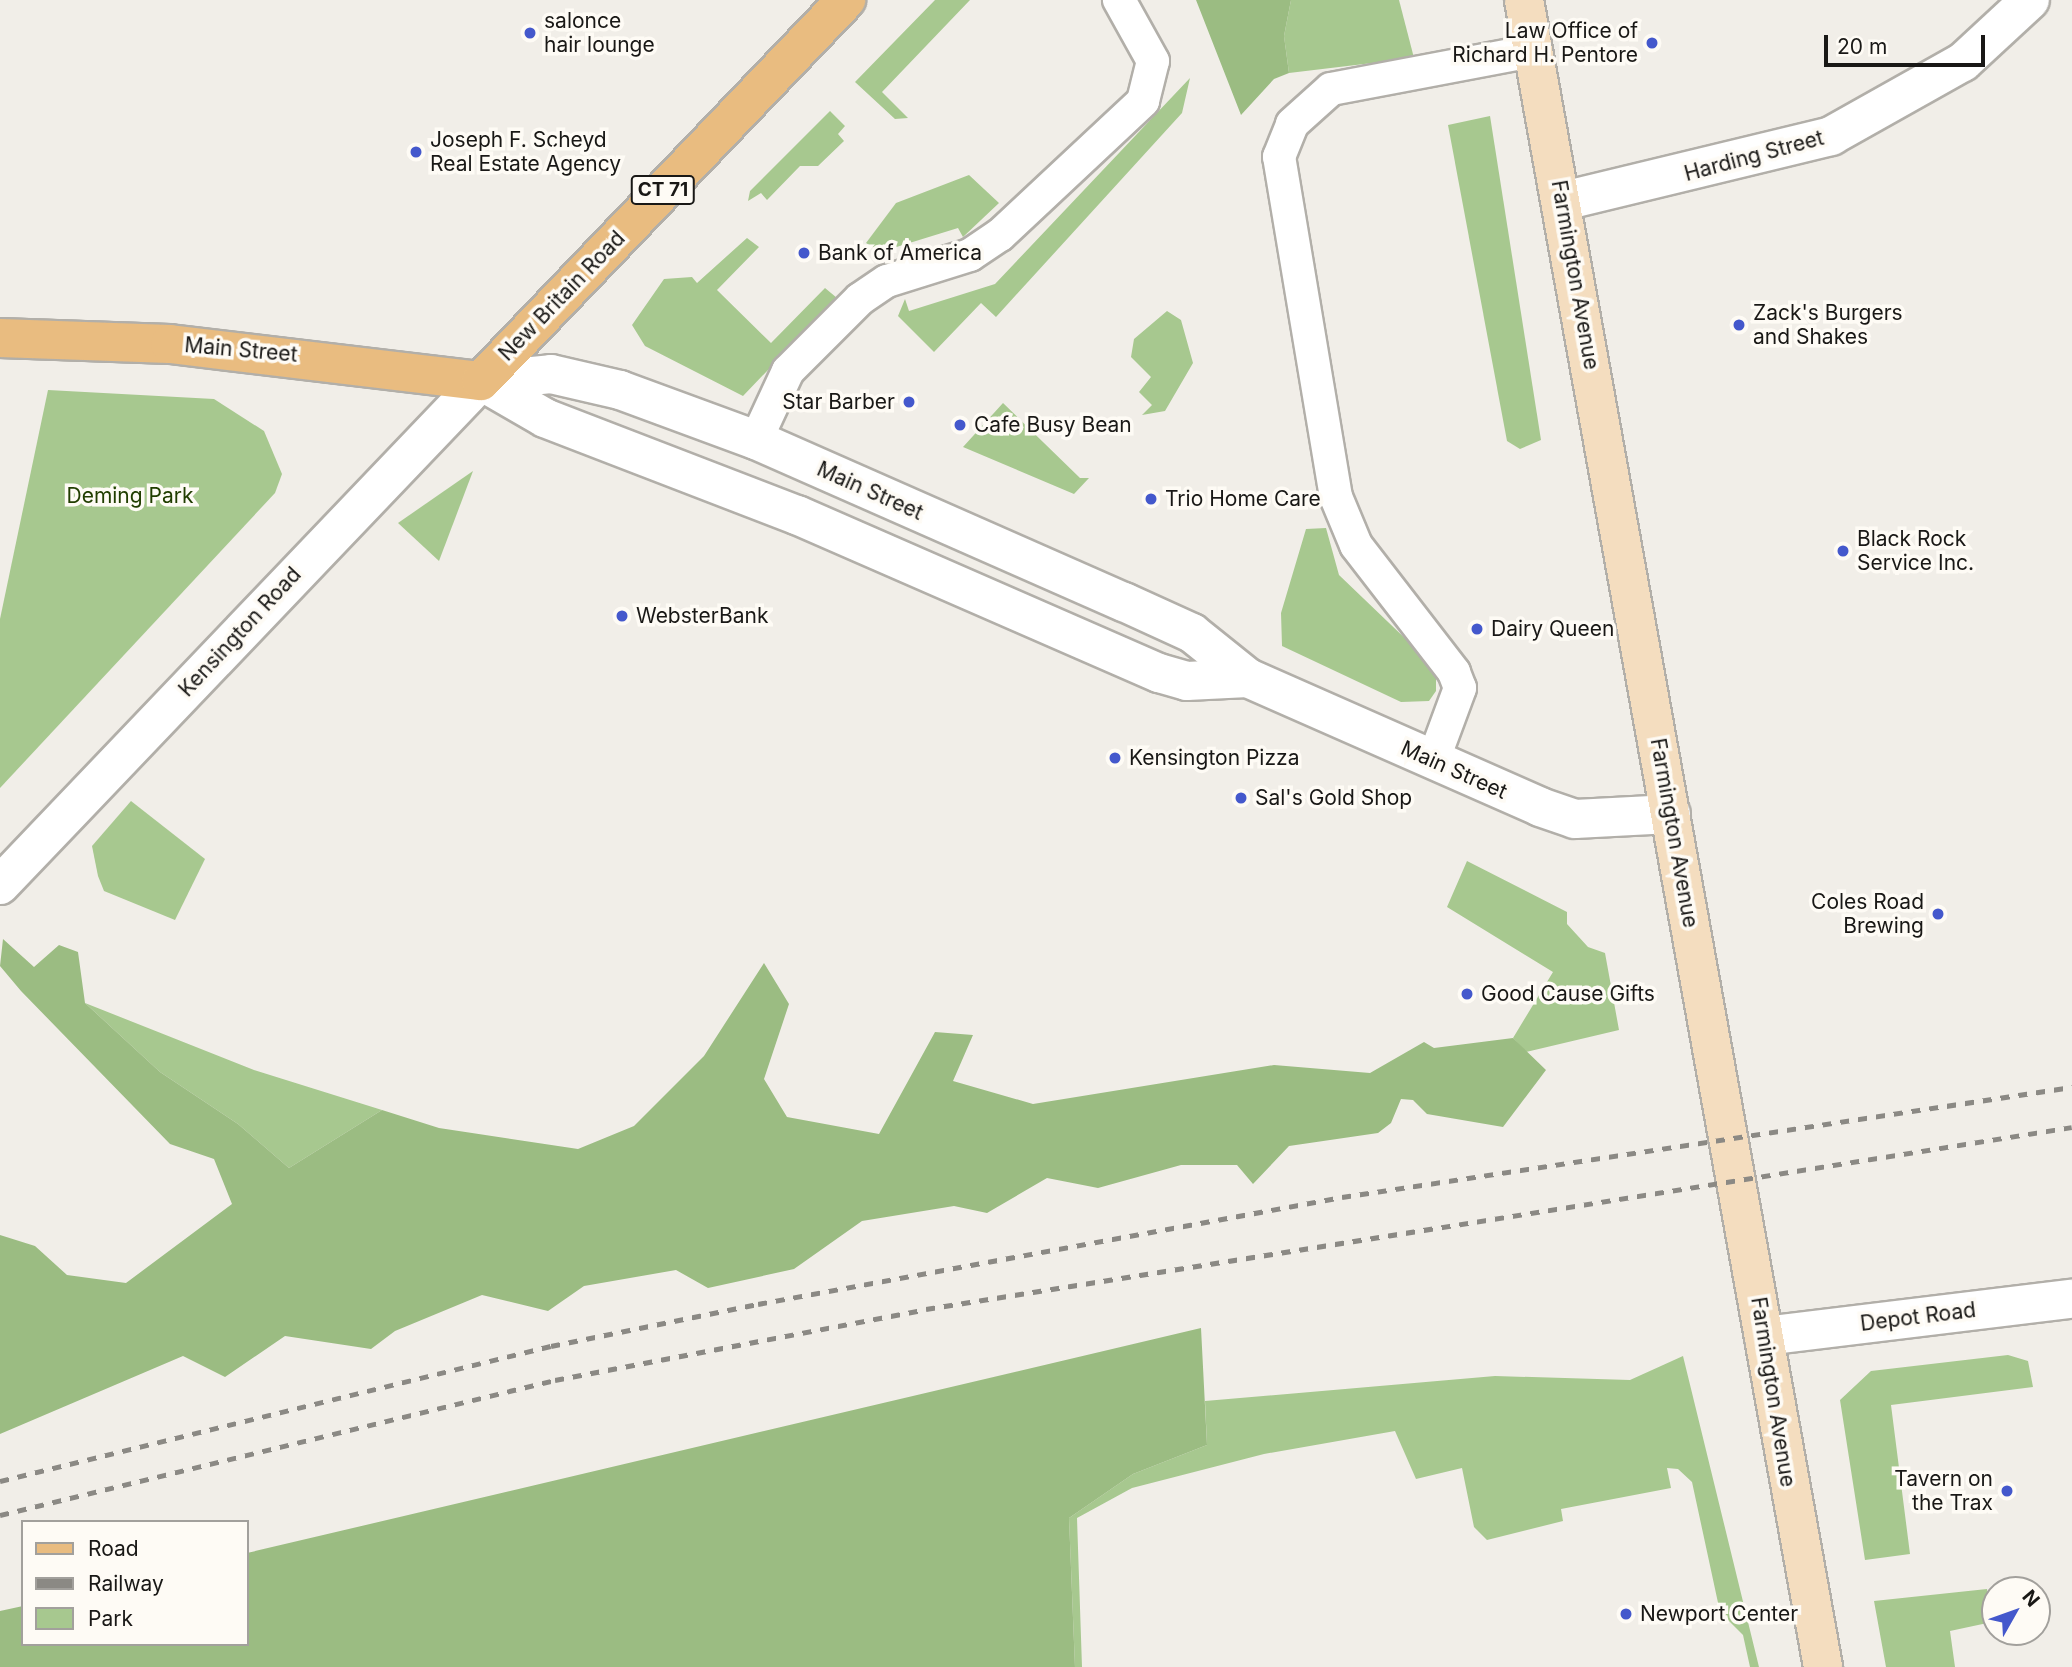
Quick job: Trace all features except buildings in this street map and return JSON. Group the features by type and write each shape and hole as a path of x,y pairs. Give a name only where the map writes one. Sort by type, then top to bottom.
{"main road":[{"name":"New Britain Road","path":"481,381 846,0"},
{"name":"Farmington Avenue","path":"1524,0 1563,201 1823,1667"},
{"name":"Main Street","path":"0,338 292,355 481,381"}],"street":[{"name":"Harding Street","path":"1563,201 1831,136 1964,62 2030,0"},
{"name":"Main Street","path":"481,381 519,374 589,380 756,440 1192,633 1248,678 1433,761 1575,818 1671,814"},
{"name":"Main Street","path":"481,381 545,418 737,491 1175,678 1248,678"},
{"name":"Kensington Road","path":"0,885 481,381"},
{"path":"737,491 756,440"},
{"path":"965,587 985,542"},
{"path":"1102,648 1124,601"},
{"name":"Depot Road","path":"1764,1336 2072,1299"}],"lane":[{"path":"756,440 788,371 860,299 887,281 970,255 1000,235 1143,101 1153,61 1119,0"},
{"path":"1433,761 1460,688 1454,672 1356,545 1336,497 1279,157 1292,124 1331,89 1533,51"}],"green space":[{"path":"935,0 970,0 882,92 908,118 895,119 855,82"},
{"path":"1196,0 1291,0 1284,36 1289,73 1274,79 1241,115"},
{"path":"1291,0 1399,0 1414,58 1289,73 1284,36"},
{"path":"1190,78 1182,113 996,317 981,303 934,352 898,316 905,299 909,311 995,284"},
{"path":"830,111 845,126 838,134 844,141 818,166 800,166 767,200 761,193 748,201 750,191"},
{"path":"1490,116 1541,440 1520,449 1507,441 1448,125"},
{"path":"969,175 999,203 963,237 958,228 890,249 890,257 866,243 896,203"},
{"path":"747,238 759,247 717,290 771,343 825,288 837,298 743,396 645,346 632,325 664,279 692,277 697,283"},
{"path":"1167,311 1181,320 1193,363 1165,411 1142,415 1152,405 1139,392 1151,377 1131,357 1134,339"},
{"name":"Deming Park","path":"48,390 214,399 264,431 282,474 275,493 0,788 0,619"},
{"path":"1003,403 1080,478 1089,478 1074,494 963,447"},
{"path":"473,471 439,561 398,523"},
{"path":"1326,528 1339,575 1436,668 1436,691 1429,701 1401,702 1282,646 1281,613 1306,529"},
{"path":"131,801 205,859 175,920 104,891 98,876 92,846"},
{"path":"1467,861 1567,912 1567,924 1588,947 1605,953 1619,1030 1526,1052 1513,1038 1553,972 1447,907"},
{"path":"3,939 34,967 59,945 78,952 85,1003 160,1072 238,1124 289,1168 382,1110 439,1128 578,1149 634,1126 704,1056 764,963 789,1004 764,1079 787,1117 879,1134 935,1032 973,1035 953,1081 1033,1104 1274,1065 1370,1073 1424,1042 1434,1048 1513,1038 1546,1070 1503,1127 1427,1114 1413,1100 1401,1099 1391,1123 1378,1133 1289,1146 1253,1184 1237,1165 1181,1165 1098,1188 1047,1178 987,1213 954,1206 862,1221 794,1269 708,1288 676,1270 584,1286 548,1311 482,1295 395,1331 371,1349 285,1336 225,1377 183,1356 0,1434 0,1235 35,1246 67,1275 126,1283 232,1204 214,1159 170,1144 21,991 0,966"},
{"path":"85,1003 254,1070 382,1110 289,1168 238,1124 160,1072"},
{"path":"1201,1328 1207,1445 1133,1474 1069,1518 1075,1667 0,1667 0,1611 21,1606 21,1646 248,1646 248,1553"},
{"path":"2008,1355 2028,1361 2033,1387 1891,1405 1910,1554 1865,1560 1840,1400 1871,1371"},
{"path":"1683,1356 1759,1667 1750,1667 1743,1635 1720,1612 1692,1482 1678,1469 1667,1468 1671,1488 1561,1509 1563,1521 1487,1540 1474,1527 1462,1468 1416,1479 1395,1431 1264,1454 1132,1488 1077,1518 1082,1667 1075,1667 1069,1518 1133,1474 1207,1445 1205,1401 1495,1376 1630,1380"},
{"path":"1981,1590 1981,1624 1950,1631 1955,1667 1886,1667 1874,1601"}],"railway":[{"path":"0,1481 551,1346 758,1304 1342,1197 2072,1087"},
{"path":"0,1515 555,1380 926,1309 2072,1127"}],"place":[{"name":"salonce hair lounge","path":"530,33"},
{"name":"Law Office of Richard H. Pentore","path":"1652,43"},
{"name":"Joseph F. Scheyd Real Estate Agency","path":"416,152"},
{"name":"Bank of America","path":"804,253"},
{"name":"Zack's Burgers and Shakes","path":"1739,325"},
{"name":"Star Barber","path":"909,402"},
{"name":"Cafe Busy Bean","path":"960,425"},
{"name":"Trio Home Care","path":"1151,499"},
{"name":"Black Rock Service Inc.","path":"1843,551"},
{"name":"WebsterBank","path":"622,616"},
{"name":"Dairy Queen","path":"1477,629"},
{"name":"Kensington Pizza","path":"1115,758"},
{"name":"Sal's Gold Shop","path":"1241,798"},
{"name":"Coles Road Brewing","path":"1938,914"},
{"name":"Good Cause Gifts","path":"1467,994"},
{"name":"Tavern on the Trax","path":"2007,1491"},
{"name":"Newport Center","path":"1626,1614"}]}
